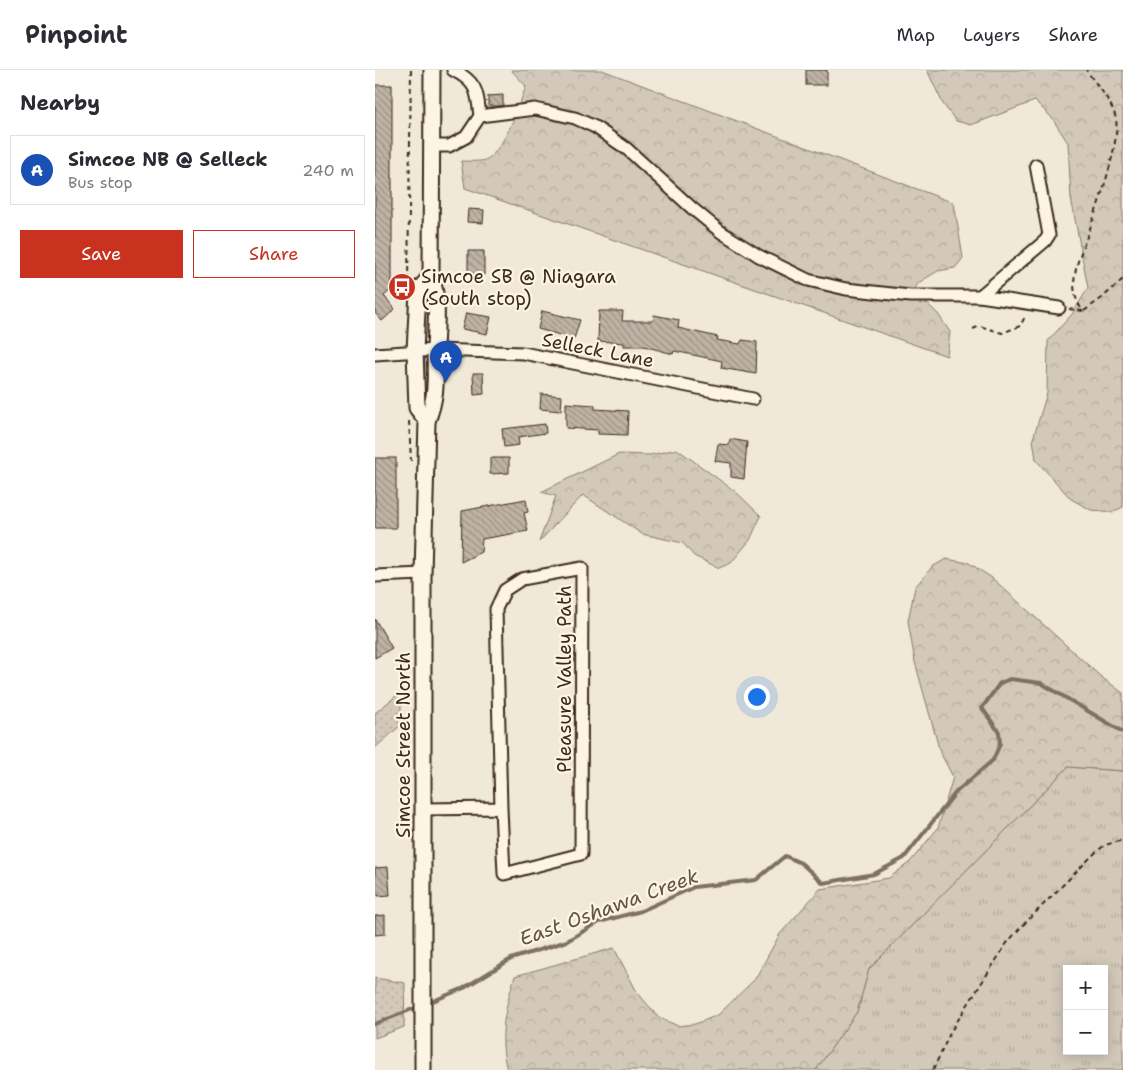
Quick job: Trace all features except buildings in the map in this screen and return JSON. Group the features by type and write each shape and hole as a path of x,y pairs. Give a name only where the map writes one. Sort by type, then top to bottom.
{"main road":[{"name":"Simcoe Street North","path":"423,1070 423,574 427,421 434,405 436,378 436,291 431,276 432,70"},
{"name":"Simcoe Street North","path":"427,421 417,408 415,351 418,291 431,276"}],"street":[{"path":"433,146 449,146 466,137 480,116 477,94 471,81 453,70"},
{"path":"480,116 535,109 575,118 595,127 627,149 721,232 759,256 808,280 845,289 910,296 980,296 1059,308"},
{"path":"980,296 1045,241 1049,235 1036,165"},
{"name":"Selleck Lane","path":"375,354 435,350 523,353 753,399"},
{"name":"Pleasure Valley Path","path":"582,568 581,854 504,874 501,808 496,609 505,590 523,579 582,568"},
{"path":"375,576 423,574"},
{"path":"423,809 501,808"}],"path":[{"path":"1083,311 1077,303 1074,290 1076,268 1101,196 1116,138 1116,120 1113,110 1086,70"},
{"path":"1059,308 1083,311 1102,298 1123,279"},
{"path":"973,329 980,326 1002,333 1011,330 1019,326 1033,304"},
{"path":"933,1070 951,1031 1007,943 1097,851 1105,845 1123,840"}],"green space":[{"path":"511,70 602,70 954,203 963,258 955,268 938,271 918,283 914,291 938,314 950,332 947,356 465,188 461,161 483,161 492,156 510,127 520,104 526,86"},
{"path":"927,70 1123,70 1123,507 1113,512 1091,510 1071,499 1036,460 1033,439 1047,393 1048,341 1073,313 1088,288 1071,198 1068,143 1052,118 1035,101 971,125 956,121 943,104"},
{"path":"677,449 736,492 761,516 750,540 731,563 719,568 694,556 683,543 642,534 583,495 539,542 556,496 541,492 619,454 650,455"},
{"path":"946,559 969,563 992,578 1100,676 1123,693 1123,771 1068,767 869,969 857,1012 816,1070 507,1070 503,1046 504,1022 515,976 614,948 637,992 658,1017 678,1026 695,1024 718,1015 755,979 780,934 820,889 889,878 910,862 938,828 953,777 940,752 915,662 908,621 915,587 932,567"},
{"path":"401,692 401,725 375,748 375,713"},
{"path":"1068,767 1123,771 1123,1070 816,1070 857,1012 869,969"},
{"path":"375,978 405,983 404,1027 375,1038"}],"waterway":[{"name":"East Oshawa Creek","path":"426,1004 464,988 511,959 567,941 599,922 641,911 694,887 756,880 785,856 801,863 823,883 874,874 904,858 956,792 993,760 1000,744 999,732 982,708 1000,683 1010,679 1041,683 1123,732"},
{"name":"East Oshawa Creek","path":"375,1024 420,1006"}],"place":[{"name":"Simcoe SB @ Niagara (South stop)","path":"402,287"},
{"name":"Simcoe NB @ Selleck","path":"446,382"}]}
